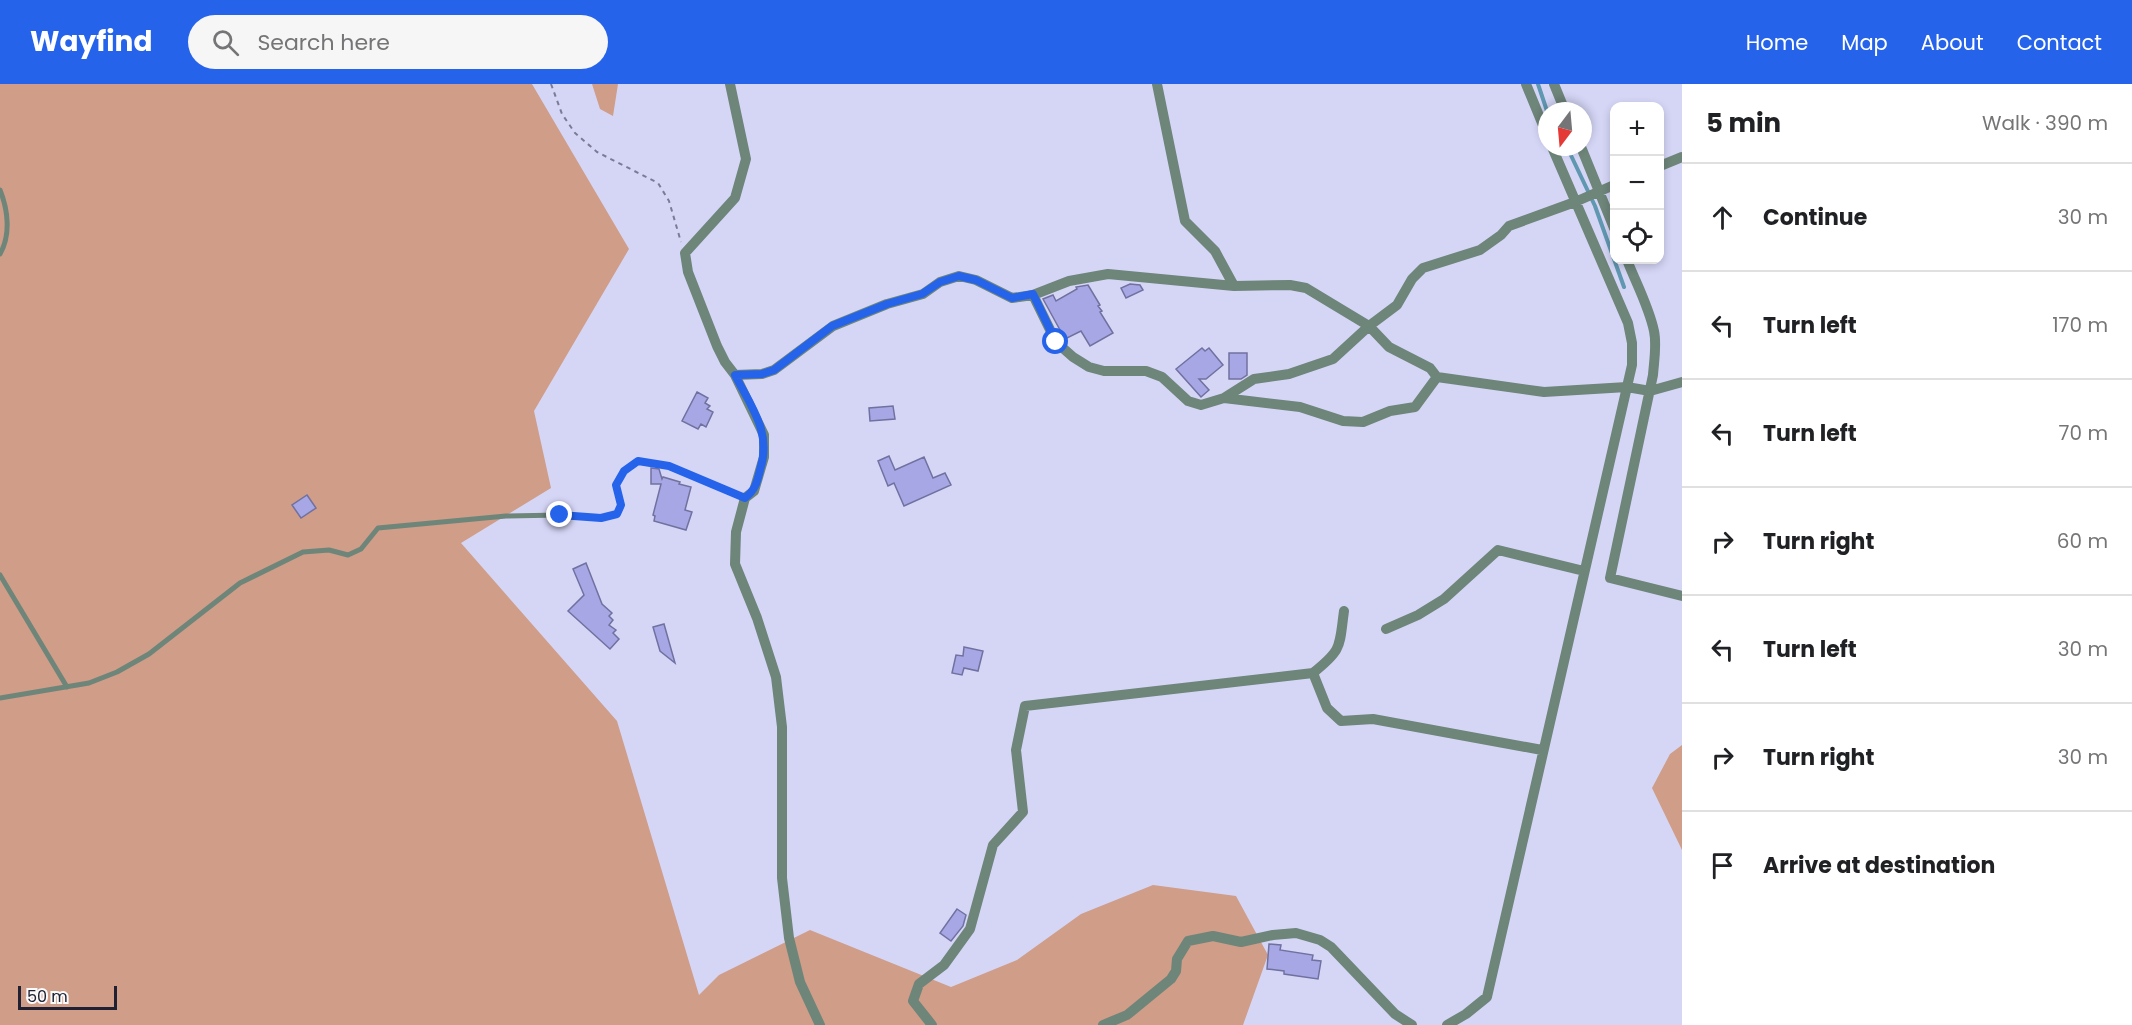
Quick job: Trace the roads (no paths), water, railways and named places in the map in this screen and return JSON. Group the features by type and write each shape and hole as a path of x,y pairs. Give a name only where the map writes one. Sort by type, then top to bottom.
{"street":[{"path":"730,84 746,159 735,198 685,253 688,272 717,346 735,375 764,435 764,457 754,491 745,498 736,532 735,564 757,618 776,677 782,727 782,878 789,938 800,982 820,1025"},
{"path":"1156,84 1185,221 1215,251 1234,286"},
{"path":"1526,84 1538,113"},
{"path":"1554,84 1561,102"},
{"path":"1447,1025 1487,998 1632,364 1632,343 1628,323 1556,156"},
{"path":"1585,156 1610,217"},
{"path":"1664,164 1682,157"},
{"path":"1033,294 1056,342 1089,367 1104,371 1146,371 1162,377 1188,401 1201,405 1224,398 1254,379 1289,374 1333,359 1396,305 1412,279 1423,268 1480,250 1501,235 1509,226 1610,187"},
{"path":"1629,264 1655,333 1653,375 1610,578 1682,597"},
{"path":"735,375 762,374 774,370 832,326 887,304 922,294 940,282 959,276 976,280 1012,298 1033,294 1069,281 1108,274 1234,286 1290,285 1306,288 1369,326 1389,347 1430,368 1437,377 1545,392 1627,387 1650,391 1682,382"},
{"path":"1224,398 1300,407 1343,421 1363,422 1390,411 1415,407 1437,377"},
{"path":"1386,629 1418,615 1444,598 1498,550 1584,571"},
{"path":"932,1025 913,1001 919,984 944,966 970,929 993,845 1023,812 1016,750 1025,706 1313,674 1332,658 1339,647 1344,610"},
{"path":"1313,674 1328,708 1341,721 1373,719 1542,750"},
{"path":"1103,1025 1127,1015 1171,979 1176,971 1177,959 1188,941 1213,936 1241,942 1296,933 1320,940 1331,947 1395,1014 1412,1025"}],"lane":[{"path":"0,190 7,217 6,244 0,254"},
{"path":"0,698 89,683 117,672 149,654 240,583 303,552 329,550 348,555 361,549 378,528 506,516 560,515 601,518 617,514 621,505 616,485 624,471 638,461 669,466 745,498"},
{"path":"0,575 68,687"}],"waterway":[{"path":"1538,84 1544,102"},
{"path":"1571,156 1595,206 1624,287"}]}
